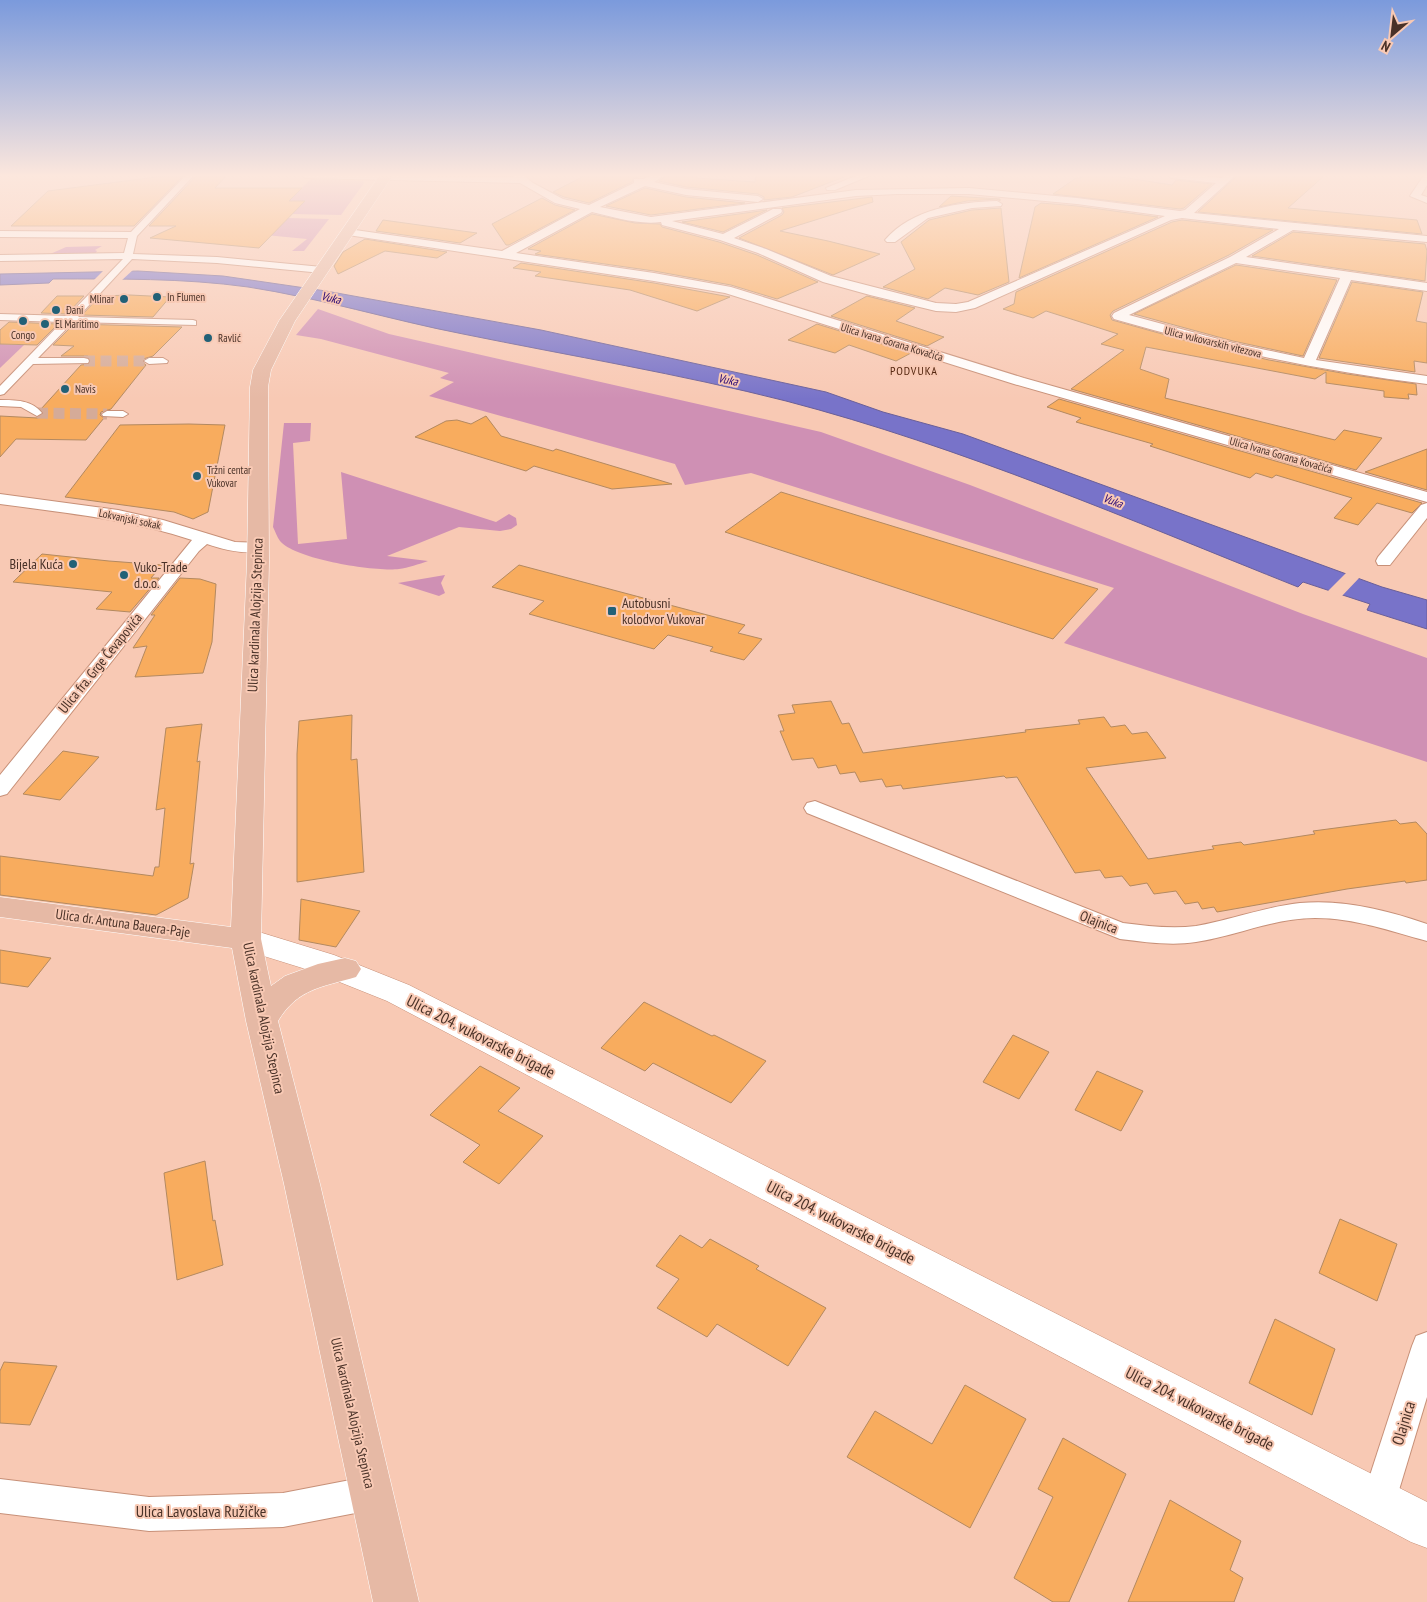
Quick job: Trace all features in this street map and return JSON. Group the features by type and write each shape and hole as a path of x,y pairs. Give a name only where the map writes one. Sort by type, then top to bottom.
{"main road":[{"name":"Ulica kardinala Alojzija Stepinca","path":"335,250 294,310 268,356 262,370 259,388 258,546 246,939 262,1021 302,1184 396,1602"},
{"name":"Ulica dr. Antuna Bauera-Paje","path":"0,907 172,931 246,939"},
{"path":"262,1021 272,1003 286,990 303,980 323,973 345,969"}],"street":[{"path":"0,392 73,319 128,258 130,250"},
{"name":"Ulica Ivana Gorana Kovačića","path":"468,250 654,276 727,290 1019,381 1427,497"},
{"path":"504,255 514,250"},
{"path":"758,250 827,279 908,300 956,308 971,305 1098,250"},
{"path":"1234,259 1251,250"},
{"path":"0,258 217,260 318,274"},
{"path":"1234,259 1427,287"},
{"name":"Ulica vukovarskih vitezova","path":"1234,259 1118,316 1228,347 1308,364 1427,380"},
{"path":"1308,364 1347,276"},
{"path":"0,317 193,323"},
{"path":"32,361 84,361"},
{"path":"149,361 164,361"},
{"path":"0,403 16,403 32,407 37,413"},
{"path":"107,414 123,414"},
{"name":"Lokvanjski sokak","path":"0,499 118,515 236,547 258,546"},
{"path":"1384,560 1427,508"},
{"name":"Ulica fra. Grge Čevapovića","path":"0,789 193,547 203,539"},
{"name":"Olajnica","path":"815,808 1120,931 1157,936 1196,934 1267,916 1315,910 1354,913 1397,922 1427,933"},
{"name":"Ulica 204. vukovarske brigade","path":"246,939 290,950 345,969 407,997 1427,1526"},
{"name":"Olajnica","path":"1379,1500 1427,1346"},
{"name":"Ulica Lavoslava Ružičke","path":"0,1496 148,1514 283,1510 371,1493"}],"shaded area":[{"path":"60,250 97,251 95,254 48,255"},
{"path":"318,309 389,334 821,432 970,485 1303,614 1427,658 1427,762 1064,643 1114,588 751,473 685,485 675,464 429,396 454,382 440,378 449,373 321,339 296,335"},
{"path":"0,344 24,345 0,368"},
{"path":"284,423 311,423 310,441 293,443 298,544 347,539 341,472 496,522 509,514 516,518 517,525 511,529 500,531 459,527 387,556 428,561 399,569 354,566 318,559 301,553 280,541 273,527"},
{"path":"445,575 441,583 445,593 439,596 398,583"}],"water":[{"name":"Vuka","path":"138,271 223,276 326,291 541,330 826,392 883,412 963,434 1382,587 1427,600 1427,629 1367,610 1370,604 1303,582 1298,587 981,462 852,419 746,391 436,328 302,297 248,287 199,282 126,279 53,279 49,283 0,285 0,274"}],"pier":[{"path":"105,269 134,269 121,281 93,281"},
{"path":"1347,572 1361,576 1341,597 1326,593"}],"building":[{"path":"347,250 433,250 447,252 437,258 385,251 338,274 334,266 343,252"},
{"path":"533,250 742,250 818,282 777,299 731,285 654,271 535,254 541,251"},
{"path":"769,250 863,250 880,254 833,275"},
{"path":"905,250 1006,250 1009,282 978,295 945,288 928,299 883,287 915,269"},
{"path":"1025,250 1083,250 1019,278"},
{"path":"1110,250 1238,250 1113,311 1110,315 1112,320 1191,342 1269,360 1416,384 1417,395 1408,394 1409,399 1384,397 1384,391 1326,383 1326,372 1315,379 1146,347 1140,369 1169,379 1165,398 1335,440 1344,430 1382,438 1356,470 1071,389 1124,350 1101,344 1118,334 1046,311 1033,318 1003,309 1014,304 1016,292"},
{"path":"1263,250 1427,251 1425,281 1252,256"},
{"path":"521,263 654,283 730,297 697,311 630,290 535,276 541,272 513,268"},
{"path":"1236,265 1337,280 1303,356 1233,341 1134,314"},
{"path":"1352,282 1423,292 1416,321 1427,323 1427,363 1414,361 1415,372 1319,358"},
{"name":"Đani","path":"57,296 84,296 67,314 41,313"},
{"path":"100,296 170,297 153,317 82,315"},
{"path":"867,296 915,308 896,321 944,337 927,346 831,316"},
{"path":"9,322 58,324 37,345 0,344 0,330"},
{"path":"74,324 182,327 153,356 143,359 142,362 146,365 111,409 101,412 100,415 104,418 86,440 16,439 0,457 0,416 38,418 44,413 41,409 81,365 90,364 91,360 88,356 61,356 74,346 53,345"},
{"path":"817,324 911,353 896,361 849,345 835,353 788,340"},
{"path":"1059,399 1422,503 1412,513 1377,503 1358,525 1334,518 1352,498 1276,475 1272,478 1256,473 1250,478 1150,446 1153,444 1076,422 1081,418 1047,407"},
{"path":"486,416 501,436 553,451 556,449 672,484 612,489 534,466 526,471 415,437 446,421 457,420 471,424"},
{"name":"Tržni centar Vukovar","path":"120,425 225,425 208,512 193,519 174,512 65,497"},
{"path":"1427,449 1427,490 1365,472"},
{"path":"781,492 1098,589 1053,639 725,532"},
{"path":"42,554 162,565 151,578 159,578 130,612 96,609 112,592 13,582"},
{"name":"Autobusni kolodvor Vukovar","path":"519,565 745,625 738,633 762,639 744,660 710,651 713,647 668,635 654,649 529,614 544,601 492,587"},
{"path":"180,578 200,579 216,584 212,642 203,673 135,677 147,646 133,648 155,615 151,615"},
{"path":"831,701 842,724 849,723 863,753 1080,724 1078,720 1104,717 1111,727 1125,725 1132,734 1147,732 1166,758 1086,768 1148,859 1214,849 1212,846 1241,842 1244,845 1315,834 1313,831 1396,820 1400,824 1416,822 1427,834 1427,880 1347,889 1217,912 1214,907 1202,909 1198,902 1185,904 1176,891 1154,894 1147,883 1130,886 1122,876 1105,878 1100,870 1075,873 1017,777 1006,778 1004,776 903,789 901,785 886,787 882,779 860,782 855,772 840,774 836,765 818,768 813,758 792,760 780,731 784,731 778,715 795,713 792,705"},
{"path":"352,715 351,760 357,759 364,872 297,882 297,754 299,721"},
{"path":"202,724 197,762 200,761 190,864 194,863 188,898 156,915 0,895 0,856 153,876 155,867 159,867 165,808 156,810 166,728"},
{"path":"63,751 99,757 60,800 23,794"},
{"path":"301,899 360,911 336,947 299,940"},
{"path":"0,950 51,958 28,987 0,983"},
{"path":"644,1002 766,1061 731,1103 653,1063 645,1071 601,1048"},
{"path":"1013,1035 1049,1052 1019,1099 983,1082"},
{"path":"480,1066 520,1088 498,1111 543,1136 499,1184 463,1162 480,1145 430,1115"},
{"path":"1097,1071 1143,1091 1121,1131 1075,1110"},
{"path":"205,1161 213,1221 215,1220 223,1265 177,1280 164,1173"},
{"path":"1340,1219 1397,1244 1377,1301 1319,1273"},
{"path":"680,1235 702,1248 710,1239 759,1266 756,1269 826,1308 788,1366 717,1324 707,1337 657,1308 679,1279 656,1266"},
{"path":"1275,1319 1335,1349 1312,1415 1249,1383"},
{"path":"4,1362 57,1366 30,1425 0,1423 0,1371"},
{"path":"965,1385 1026,1419 970,1528 847,1457 875,1411 932,1444"},
{"path":"1063,1438 1126,1474 1069,1602 1053,1602 1014,1578 1053,1497 1038,1489"},
{"path":"1170,1500 1241,1541 1230,1570 1243,1578 1234,1602 1128,1602"}],"tunnel":[{"path":"84,361 149,361"},
{"path":"37,413 107,414"}],"place":[{"name":"In Flumen","path":"157,297"},
{"name":"Mlinar","path":"124,299"},
{"name":"Đani","path":"56,310"},
{"name":"Congo","path":"23,321"},
{"name":"El Maritimo","path":"45,324"},
{"name":"Ravlić","path":"208,338"},
{"name":"Navis","path":"65,389"},
{"name":"Tržni centar Vukovar","path":"197,476"},
{"name":"Bijela Kuća","path":"73,564"},
{"name":"Vuko-Trade d.o.o.","path":"124,575"},
{"name":"Autobusni kolodvor Vukovar","path":"612,611"}],"district":[{"name":"PODVUKA","path":"914,371"}]}
